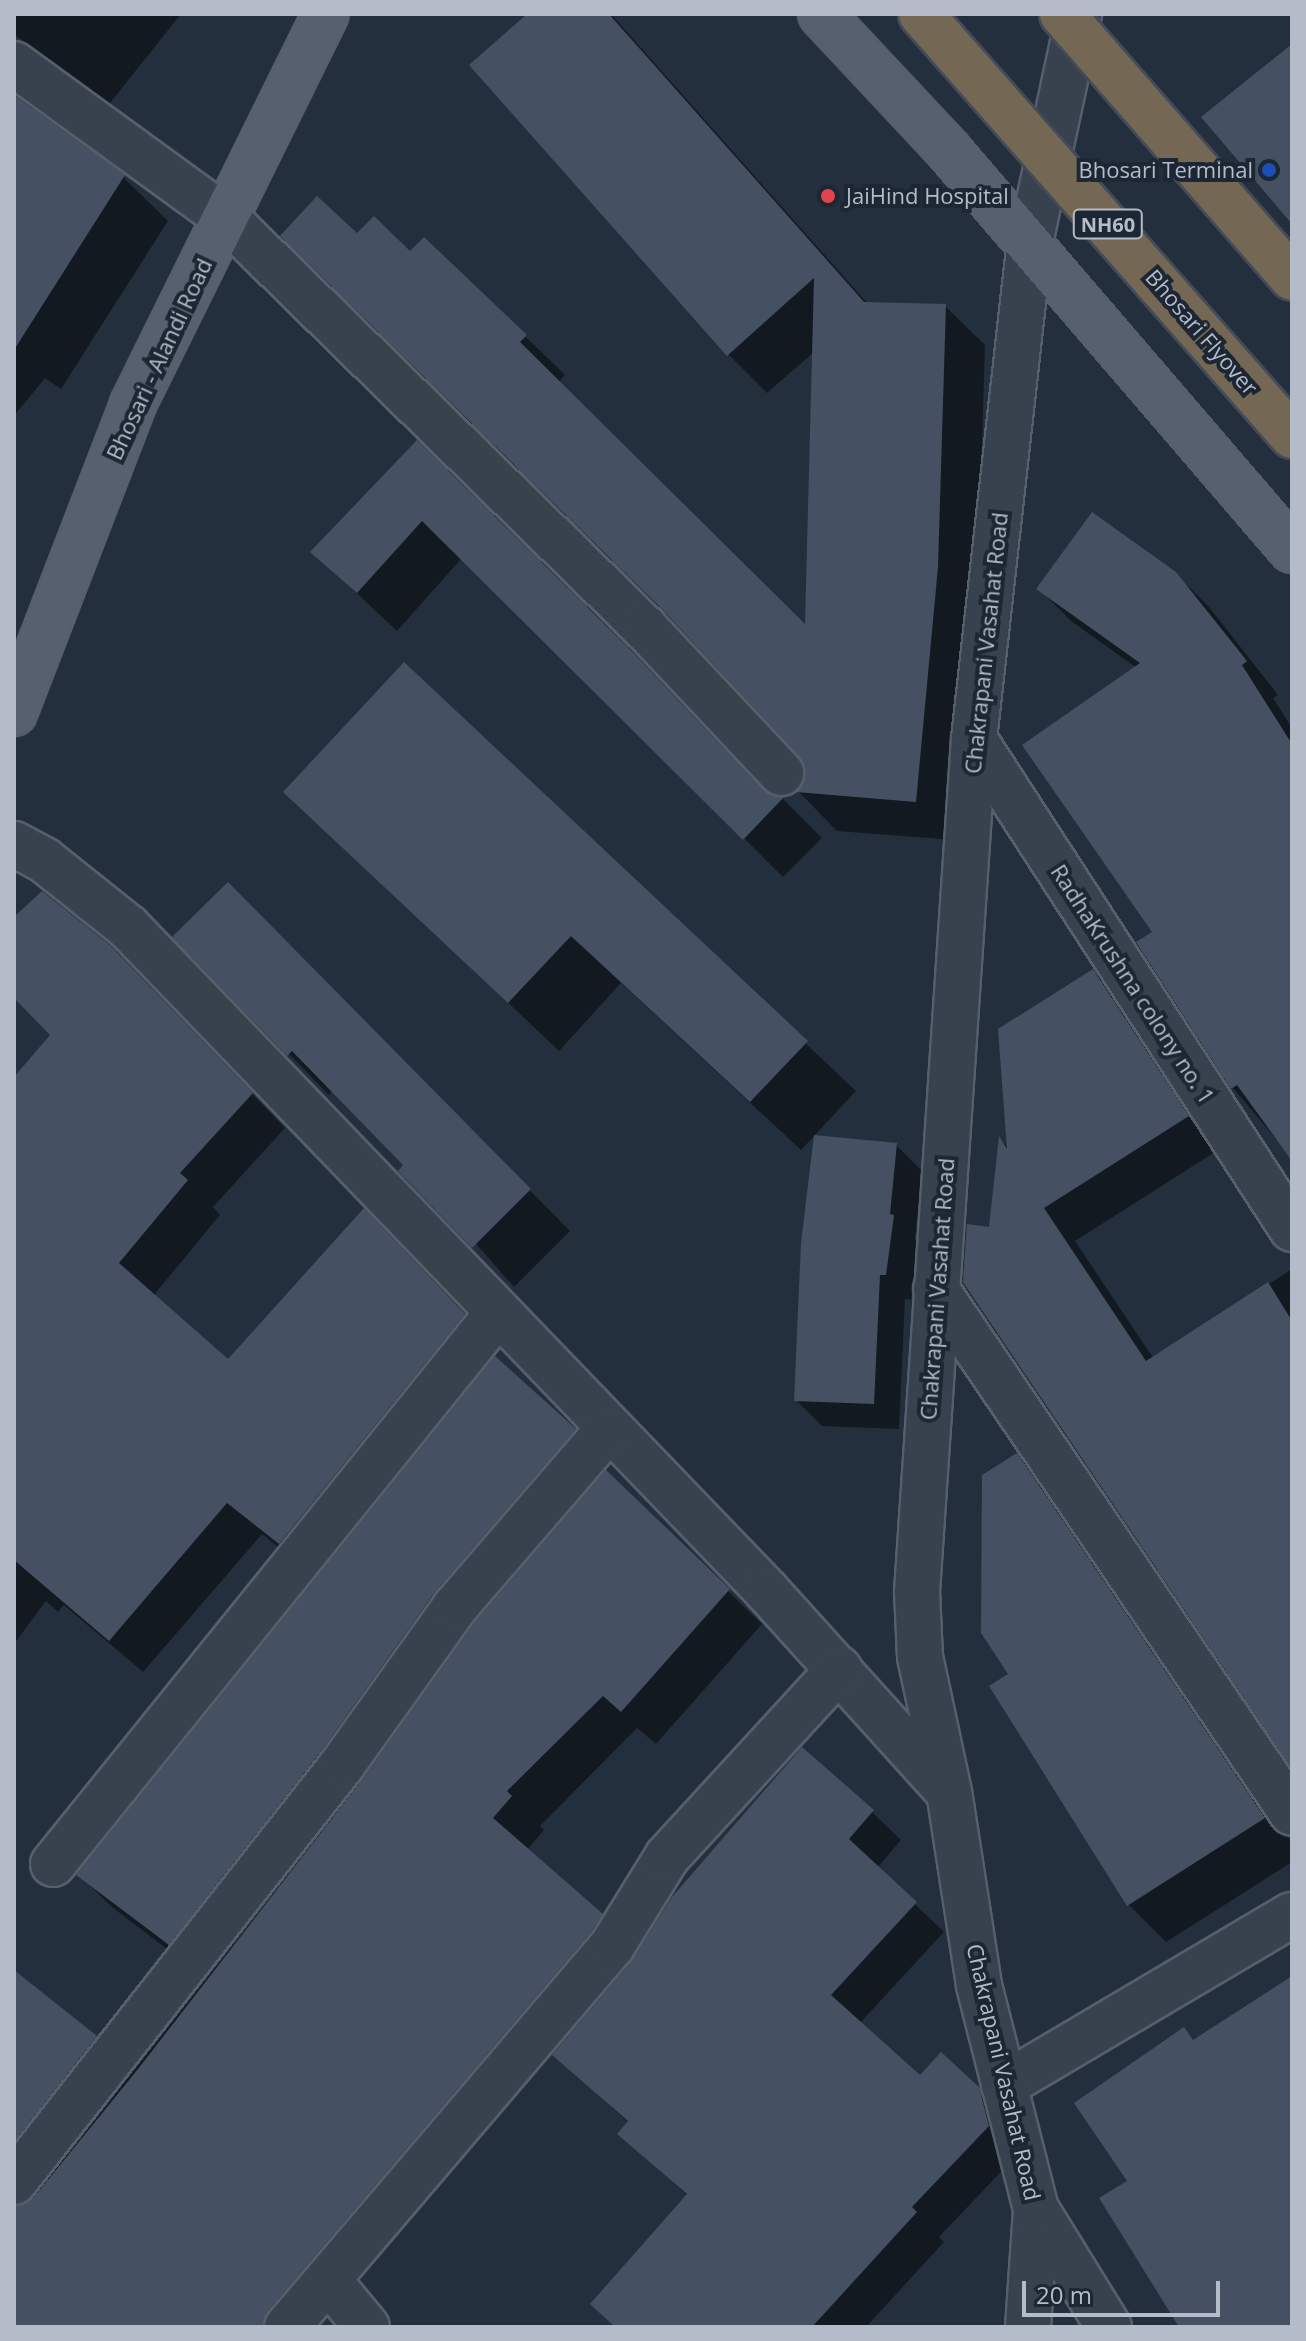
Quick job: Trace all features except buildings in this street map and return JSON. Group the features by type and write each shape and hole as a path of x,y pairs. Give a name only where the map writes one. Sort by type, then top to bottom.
{"highway":[{"name":"Bhosari Flyover","path":"921,14 1292,436"},
{"path":"1062,14 1292,278"}],"main road":[{"name":"Bhosari - Alandi Road","path":"14,713 133,404 326,14"},
{"path":"821,14 1030,243 1292,550"}],"street":[{"name":"Chakrapani Vasahat Road","path":"1028,2327 1036,2209 979,1985 949,1792 920,1657 917,1592 974,739 1030,243 1079,14"},
{"path":"14,64 226,218 645,628 781,773"},
{"name":"RadhaKrushna colony no. 1","path":"974,739 1292,1229"},
{"path":"14,844 44,860 128,927 839,1669 949,1792"},
{"path":"936,1289 1292,1813"},
{"path":"53,1864 497,1314"},
{"path":"14,2182 342,1765 455,1607 608,1430"},
{"path":"287,2327 612,1946 667,1857 839,1669"},
{"path":"1004,2085 1292,1915"},
{"path":"1036,2209 1109,2327"},
{"path":"328,2280 367,2327"}],"place":[{"name":"Bhosari Terminal","path":"1269,170"},
{"name":"JaiHind Hospital","path":"828,196"}]}
